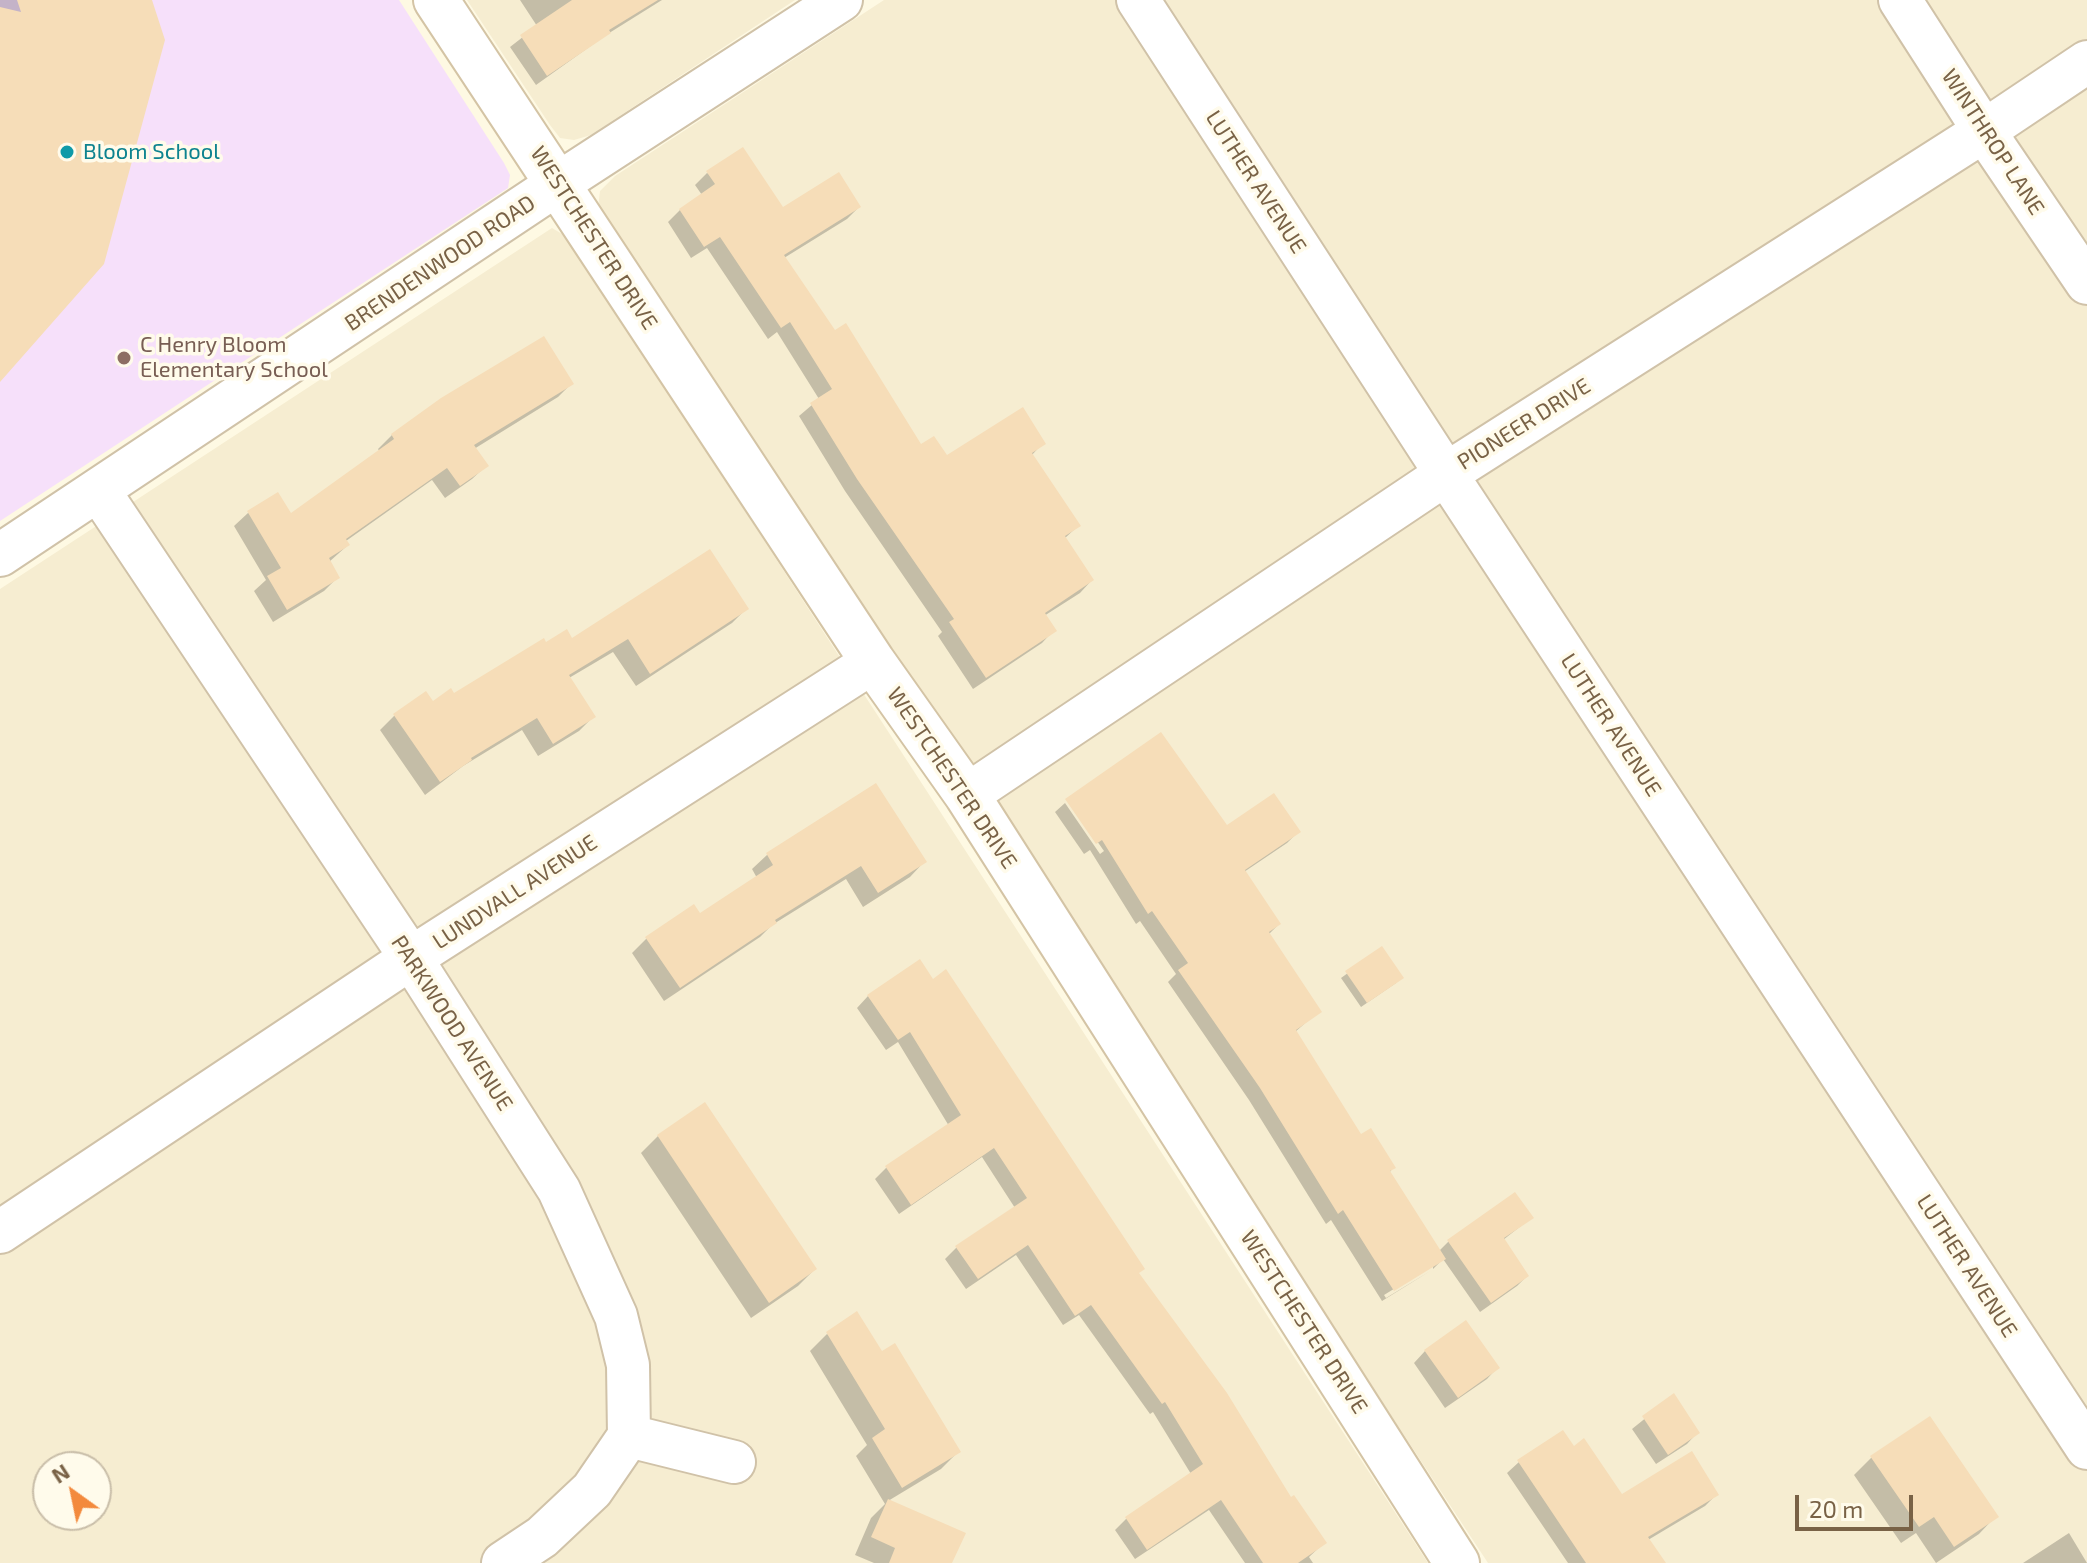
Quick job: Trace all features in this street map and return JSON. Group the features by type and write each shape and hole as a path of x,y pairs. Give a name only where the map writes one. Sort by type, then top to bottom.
{"street":[{"name":"WESTCHESTER DRIVE","path":"436,0 873,662 967,795 1457,1563"},
{"name":"BRENDENWOOD ROAD","path":"0,555 559,183 841,0"},
{"name":"LUTHER AVENUE","path":"1138,0 2087,1448"},
{"name":"WINTHROP LANE","path":"1900,0 2087,283"},
{"name":"PIONEER DRIVE","path":"967,795 1446,474 2087,62"},
{"name":"PARKWOOD AVENUE","path":"99,491 411,958 559,1190 616,1316 628,1365 629,1436"},
{"name":"LUNDVALL AVENUE","path":"0,1232 411,958 873,662"},
{"path":"503,1563 542,1537 592,1490 629,1436 734,1462"}],"shaded area":[{"name":"C Henry Bloom Elementary School","path":"0,0 399,0 504,163 510,175 508,188 0,521"},
{"path":"467,0 795,0 591,135 574,140 560,138 550,125"},
{"path":"884,0 2087,0 2087,1563 1488,1563 598,208 600,191 615,176"},
{"path":"552,228 567,237 1428,1563 0,1563 0,589"}],"building":[{"name":"Bloom School","path":"17,0 152,0 165,40 104,264 0,382 0,7 21,12"},
{"path":"572,0 658,0 609,30 611,33 547,76 520,35"},
{"path":"743,147 783,207 839,172 861,207 784,255 835,330 846,323 921,444 934,436 947,455 1023,407 1046,444 1032,453 1081,526 1065,536 1094,580 1045,613 1057,631 986,678 949,622 954,619 857,479 810,403 832,389 790,322 781,328 720,237 704,247 679,209 715,184 706,171"},
{"path":"544,336 574,384 474,445 489,466 460,486 447,468 346,539 350,545 329,558 340,578 287,610 267,576 281,568 247,511 278,492 291,513 394,439 391,434 441,398"},
{"path":"710,549 749,609 650,674 628,639 569,675 596,717 553,744 537,718 471,758 440,782 393,714 426,691 433,701 451,688 454,693 544,638 546,642 567,629 572,638"},
{"path":"1161,732 1227,825 1274,793 1301,832 1245,870 1281,924 1269,932 1322,1012 1296,1030 1361,1134 1371,1128 1396,1168 1390,1171 1446,1259 1394,1291 1343,1210 1338,1214 1260,1088 1178,970 1188,963 1152,911 1148,914 1102,840 1096,844 1065,799"},
{"path":"876,783 927,862 878,893 861,866 775,920 777,923 680,988 645,937 694,904 700,913 773,865 766,853"},
{"path":"1382,946 1404,978 1367,1003 1345,971"},
{"path":"920,959 933,979 946,969 1145,1269 1139,1273 1227,1393 1291,1497 1294,1495 1327,1543 1298,1563 1263,1563 1221,1500 1147,1550 1125,1517 1203,1464 1165,1402 1162,1404 1091,1305 1075,1316 1028,1245 978,1279 955,1246 1027,1198 994,1148 911,1205 885,1166 961,1115 910,1032 898,1040 867,995"},
{"path":"705,1102 817,1269 769,1303 657,1135"},
{"path":"1515,1192 1534,1218 1504,1238 1529,1276 1491,1303 1447,1240"},
{"path":"857,1311 882,1351 895,1343 961,1452 902,1488 872,1438 885,1429 826,1332"},
{"path":"1466,1320 1500,1368 1458,1398 1424,1350"},
{"path":"1674,1393 1700,1433 1668,1455 1642,1416"},
{"path":"1930,1416 1999,1517 1954,1547 1934,1517 1919,1527 1870,1456"},
{"path":"1563,1430 1574,1446 1584,1438 1622,1494 1692,1451 1719,1495 1648,1537 1666,1563 1586,1563 1517,1460"},
{"path":"888,1499 966,1533 952,1563 889,1563 895,1548 871,1537"}],"place":[{"name":"Bloom School","path":"67,152"},
{"name":"C Henry Bloom Elementary School","path":"124,358"}]}
